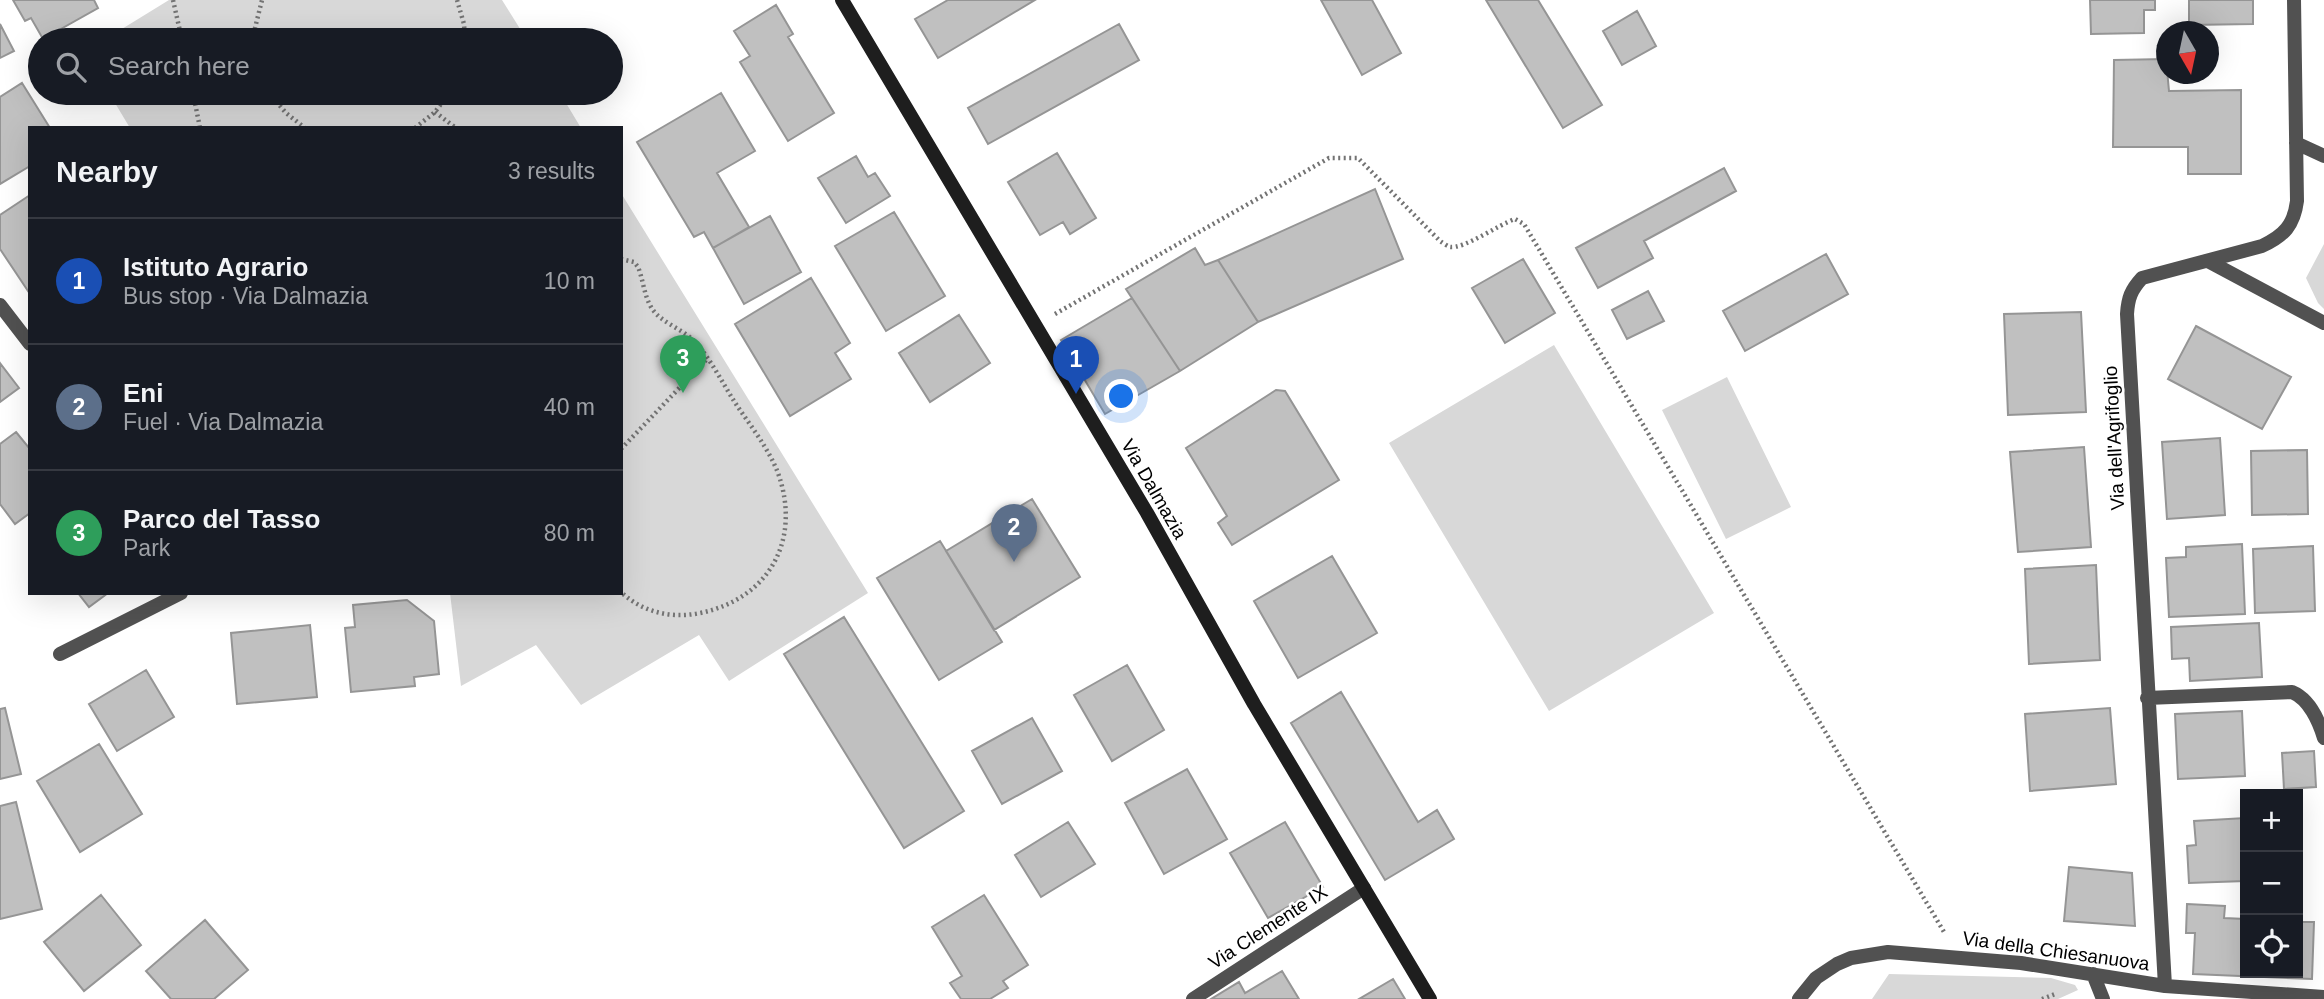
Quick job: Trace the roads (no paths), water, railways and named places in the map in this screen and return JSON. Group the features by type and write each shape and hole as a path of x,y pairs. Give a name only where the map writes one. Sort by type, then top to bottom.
{"street":[{"name":"Via Dalmazia","path":"842,0 1147,513 1254,705 1430,999"},
{"name":"Via dell'Agrifoglio","path":"2158,999 2128,298 2142,278 2262,246 2290,228 2297,201 2294,0"},
{"path":"2296,143 2324,156"},
{"path":"2208,261 2324,323"},
{"path":"0,304 28,341"},
{"path":"61,654 177,595"},
{"path":"2147,698 2292,692 2305,701 2321,727 2324,738"},
{"name":"Via Clemente IX","path":"1193,999 1364,888"},
{"name":"Via della Chiesanuova","path":"1799,999 1826,970 1851,958 1888,952 2021,963 2159,985 2324,997"},
{"path":"2093,974 2103,999"}],"place":[{"name":"Parco del Tasso","path":"683,393"},
{"name":"Istituto Agrario","path":"1076,394"},
{"name":"Eni","path":"1014,562"}]}
